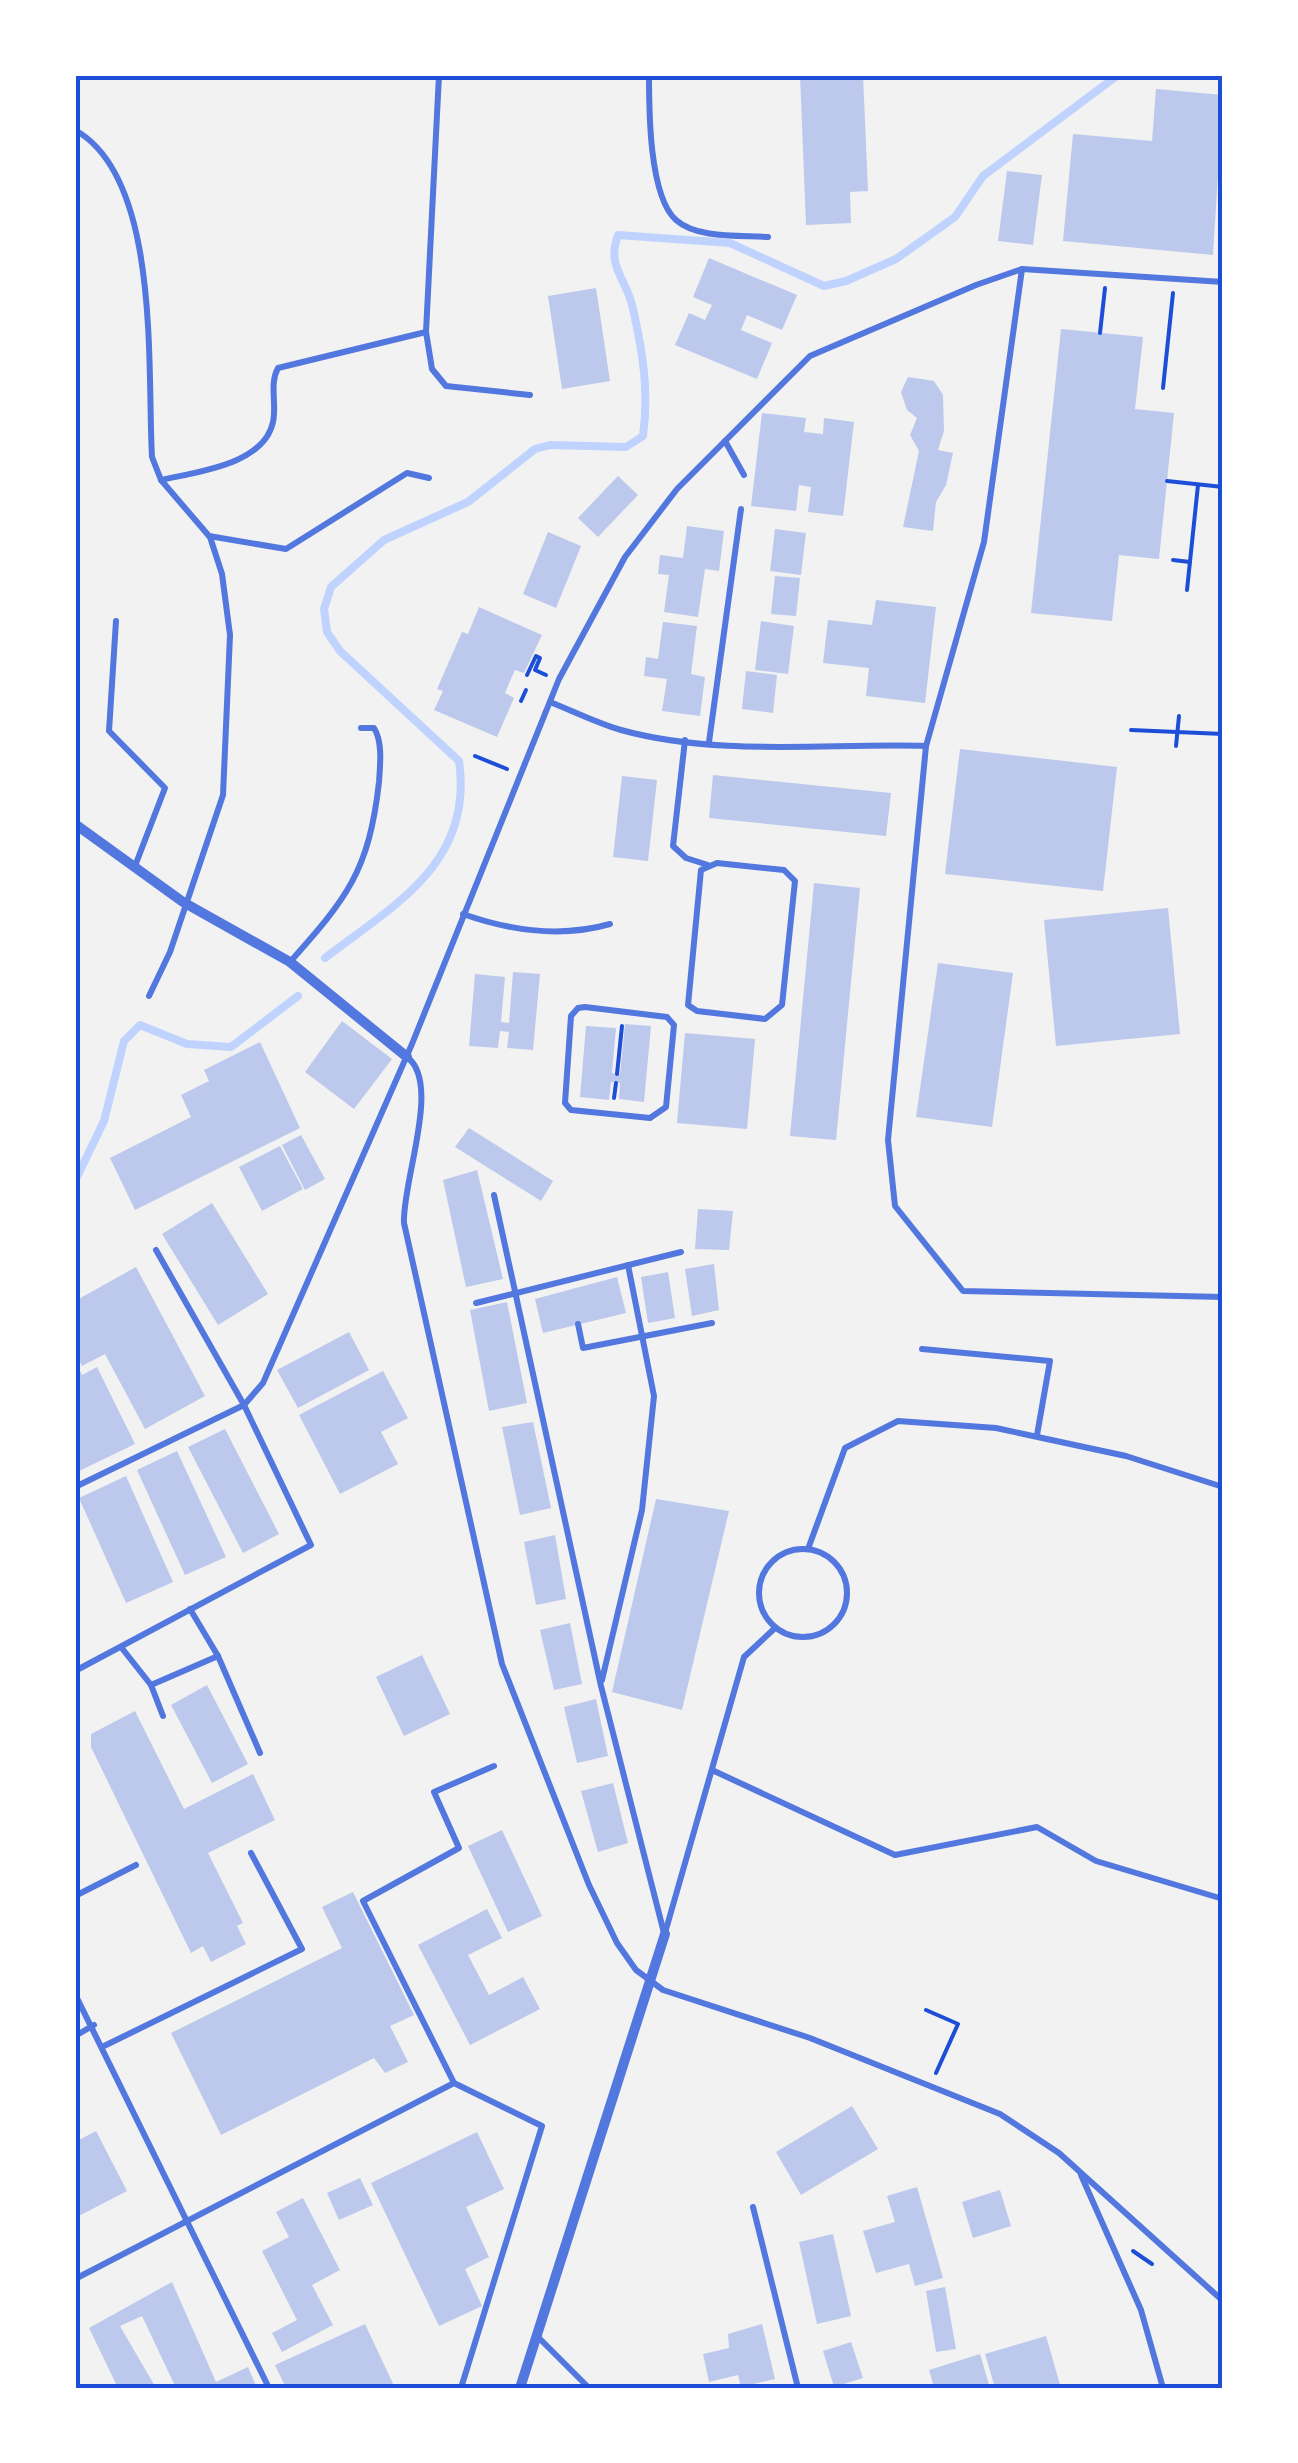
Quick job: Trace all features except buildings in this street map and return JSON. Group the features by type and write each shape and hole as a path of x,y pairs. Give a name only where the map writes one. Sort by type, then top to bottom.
{"street":[{"path":"75,824 184,902 290,962 407,1057"},
{"path":"520,2388 665,1934"}],"lane":[{"path":"439,75 426,332 432,369 446,386 530,394"},
{"path":"649,75 652,146 662,194 675,220 694,229 768,237"},
{"path":"75,130 103,153 122,180 136,224 152,457 160,480 210,536 222,574 230,635 223,795 170,952 149,996"},
{"path":"1022,269 984,542 926,746 888,1140 895,1206 962,1291 1223,1298"},
{"path":"75,1486 244,1405 263,1383 407,1057 559,680 625,556 676,489 810,356 1022,269 1223,282"},
{"path":"160,480 230,463 265,440 273,423 274,373 278,368 426,332"},
{"path":"725,441 744,475"},
{"path":"210,536 286,549 407,472 429,478"},
{"path":"710,742 741,509"},
{"path":"116,620 109,731 165,788 134,867"},
{"path":"549,702 621,730 685,740 803,749 926,746"},
{"path":"290,962 338,908 360,874 374,824 380,772 379,736 374,728 361,728"},
{"path":"685,740 673,846 686,858 708,865 792,873 795,880 782,1005 765,1019 696,1011 688,1005 701,870 708,865"},
{"path":"464,914 502,928 530,930 582,932 610,924"},
{"path":"585,1007 623,1012 667,1017 674,1025 666,1107 650,1118 570,1110 562,1094 571,1016 585,1007"},
{"path":"407,1057 417,1064 424,1091 403,1204 404,1223 502,1664 588,1885 616,1942 651,1985 810,2038 1000,2114 1059,2153 1223,2301"},
{"path":"494,1195 601,1686 665,1934"},
{"path":"75,1671 310,1544 244,1405 156,1250"},
{"path":"476,1302 681,1252"},
{"path":"601,1686 642,1510 654,1396 628,1265"},
{"path":"578,1324 582,1348 712,1322"},
{"path":"922,1349 1050,1362 1037,1435"},
{"path":"808,1548 845,1448 898,1422 1037,1435 1126,1456 1223,1487"},
{"path":"808,1548 833,1560 847,1586 841,1616 831,1627 803,1638 776,1628 760,1604 762,1576 780,1554 808,1548"},
{"path":"190,1609 218,1656 260,1753"},
{"path":"665,1934 744,1657 776,1628"},
{"path":"121,1647 150,1686 162,1716"},
{"path":"150,1686 218,1656"},
{"path":"462,2388 542,2126 454,2083 363,1900 459,1848 434,1792 494,1766"},
{"path":"712,1770 894,1855 1037,1827 1096,1862 1223,1899"},
{"path":"102,2047 302,1949 251,1853"},
{"path":"75,1896 136,1865"},
{"path":"75,1994 94,2024 269,2388"},
{"path":"75,2036 94,2024"},
{"path":"75,2280 454,2083"},
{"path":"1080,2174 1141,2310 1163,2388"},
{"path":"753,2206 798,2388"},
{"path":"536,2335 589,2388"}],"path":[{"path":"1100,333 1106,274"},
{"path":"1163,388 1174,279"},
{"path":"1167,481 1223,487"},
{"path":"1188,590 1198,484"},
{"path":"1173,560 1190,562"},
{"path":"527,675 536,656 540,658 534,670 559,680"},
{"path":"521,701 526,690"},
{"path":"1176,746 1179,716"},
{"path":"1132,730 1223,734"},
{"path":"474,756 508,769"},
{"path":"617,1074 623,1012"},
{"path":"926,2010 958,2024 936,2074"},
{"path":"1120,2242 1152,2264"}],"waterway":[{"path":"325,958 423,878 454,827 460,797 459,761 340,651 327,632 324,609 331,587 384,540 468,502 535,449 550,445 626,447 643,436 642,357 630,298 614,256 618,235 730,243 824,286 846,281 896,259 955,217 983,176 1118,75"},
{"path":"75,1181 104,1121 124,1041 140,1025 187,1044 231,1047 298,996"}]}
